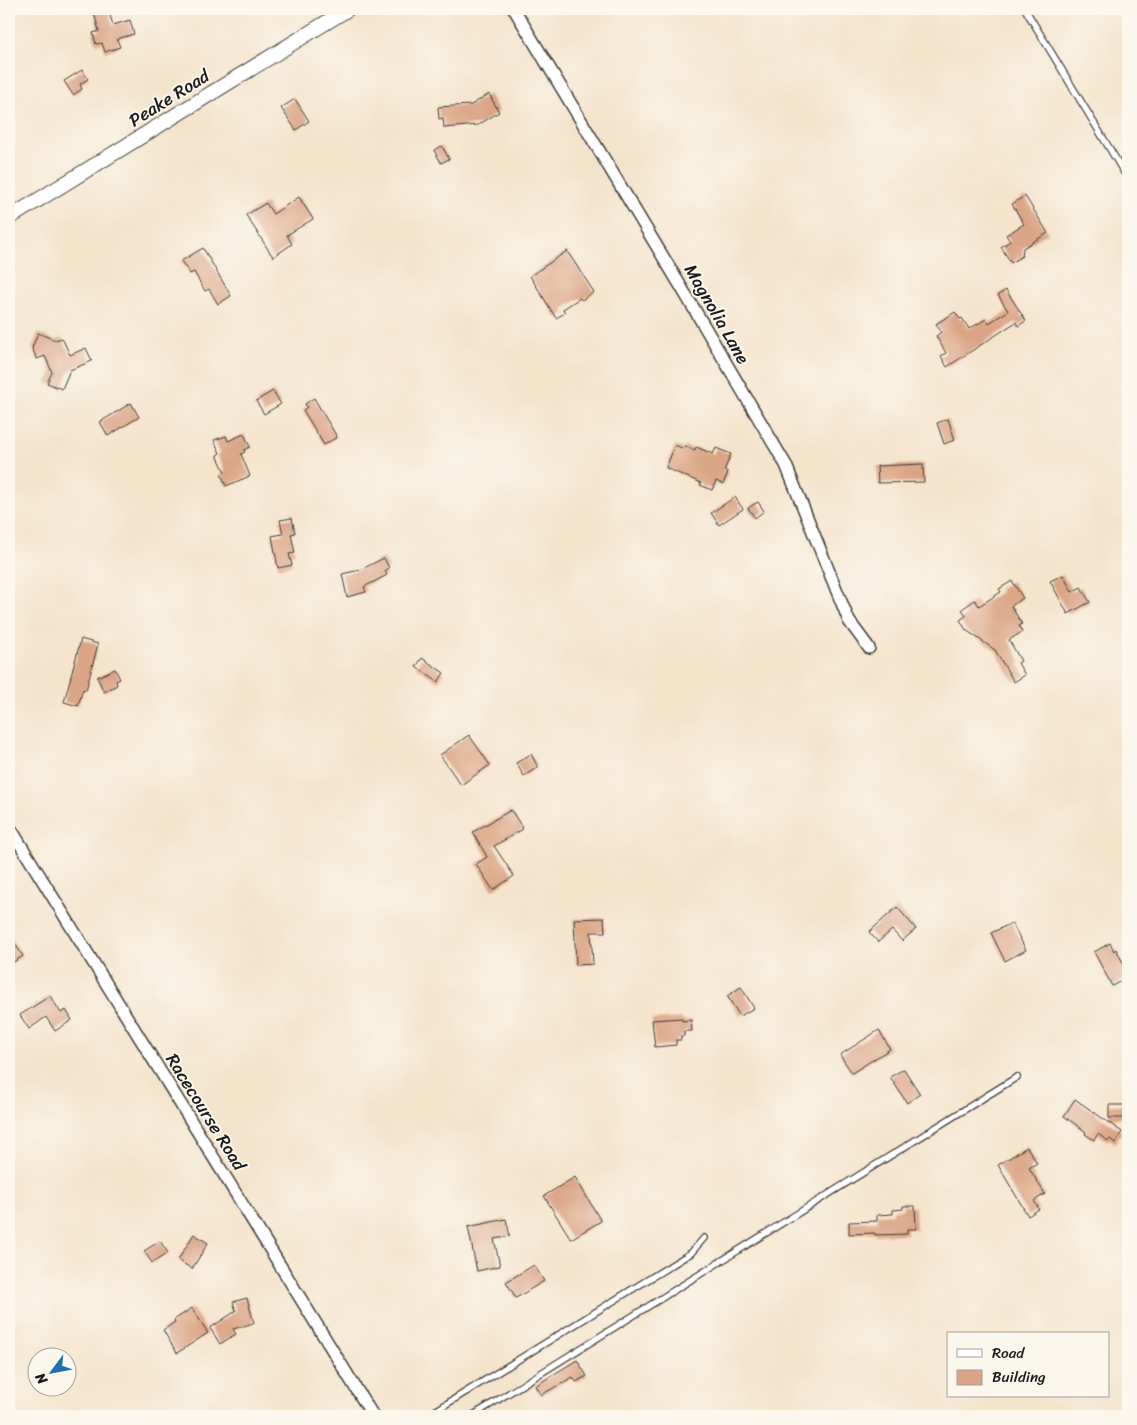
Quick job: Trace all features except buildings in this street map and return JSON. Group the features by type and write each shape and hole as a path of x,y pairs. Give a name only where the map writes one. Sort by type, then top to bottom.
{"street":[{"name":"Peake Road","path":"9,218 348,9"},
{"name":"Magnolia Lane","path":"514,9 786,465 849,621 869,648"},
{"name":"Racecourse Road","path":"9,826 372,1416"}],"lane":[{"path":"1025,9 1128,179"},
{"path":"472,1416 1017,1077"},
{"path":"427,1416 691,1253 704,1238"}]}
